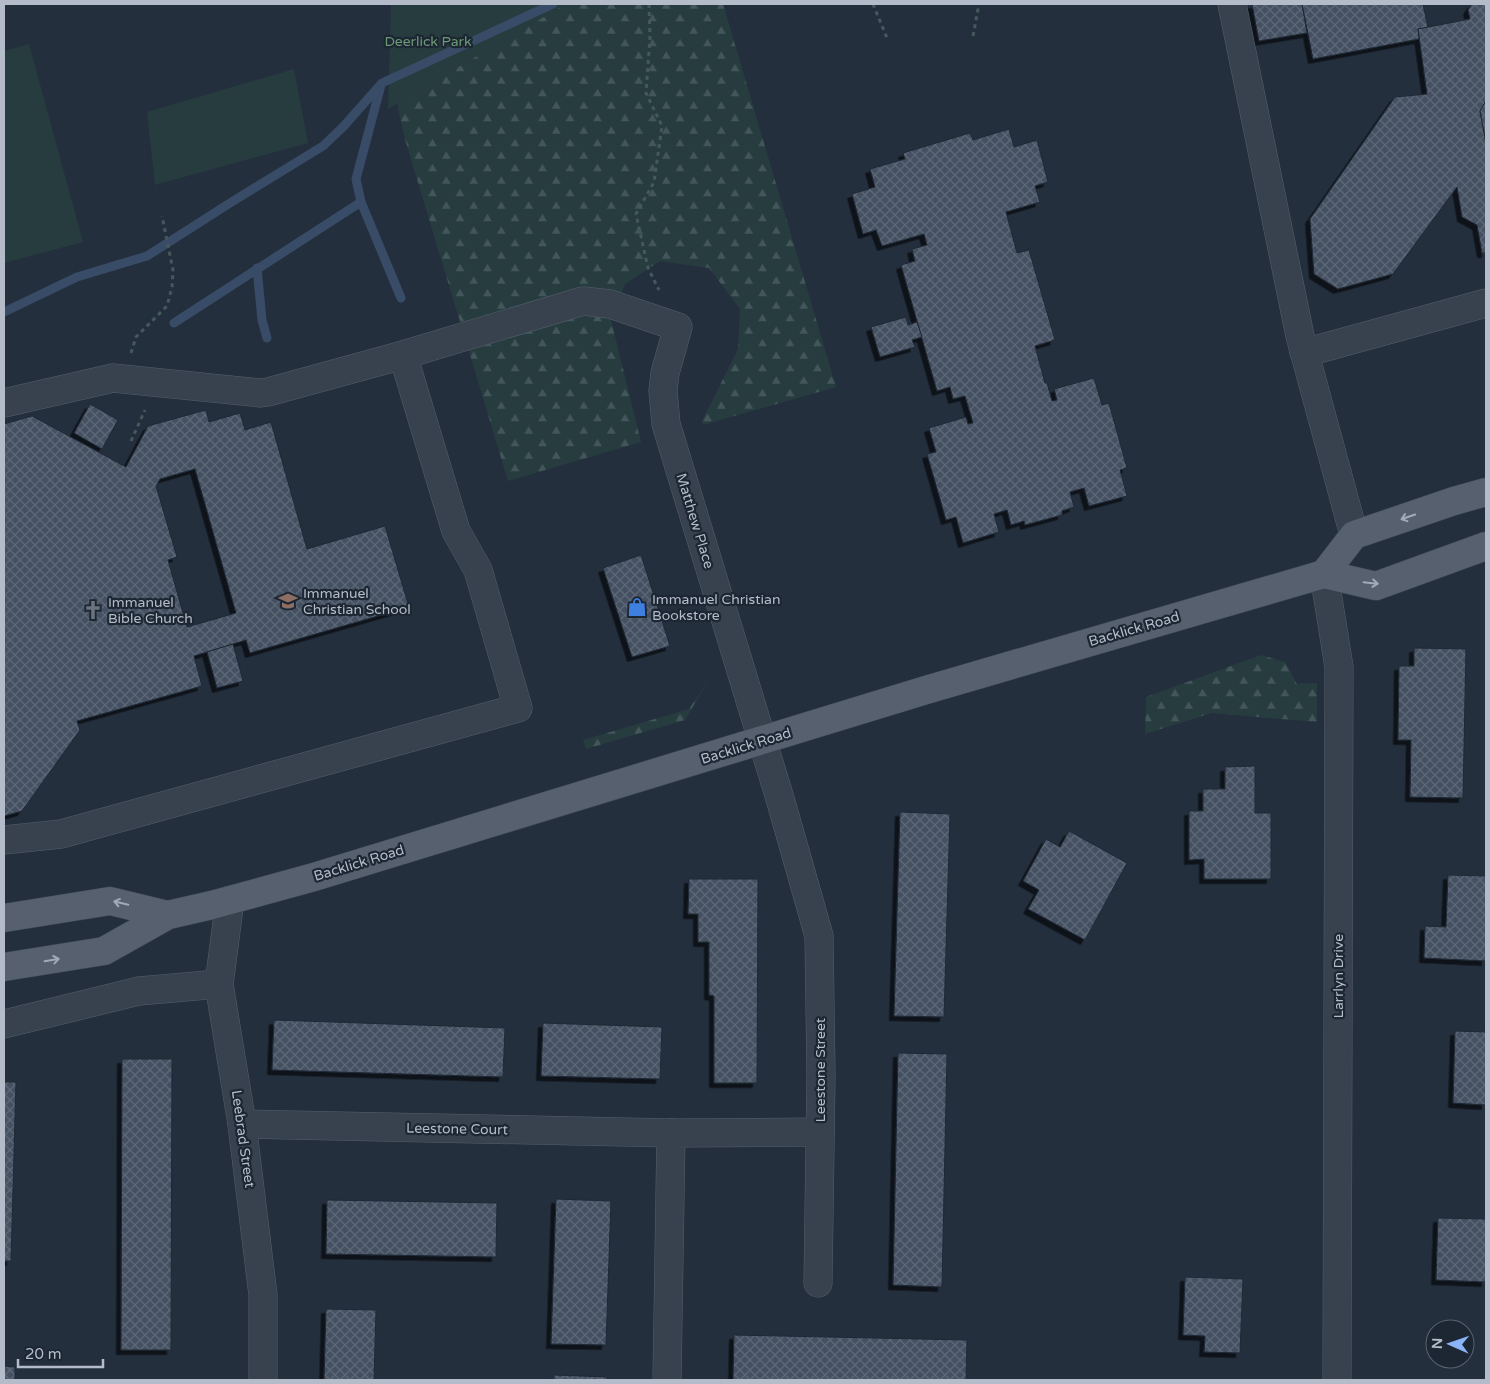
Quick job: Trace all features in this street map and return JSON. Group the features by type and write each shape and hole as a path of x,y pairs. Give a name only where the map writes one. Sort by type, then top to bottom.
{"main road":[{"path":"1324,574 1354,535 1486,492"},
{"name":"Backlick Road","path":"4,967 104,951 168,914 230,900 342,868 926,690 1324,574 1376,586 1486,546"},
{"name":"Backlick Road","path":"4,918 110,901 168,914"}],"street":[{"path":"1232,4 1304,353 1354,535"},
{"path":"4,403 113,378 261,393 403,355 583,301 610,304 678,326"},
{"path":"1304,353 1486,303"},
{"name":"Matthew Place","path":"678,326 665,373 663,391 666,424 762,741"},
{"path":"4,840 61,834 518,708 478,570 456,532 403,355"},
{"name":"Larrlyn Drive","path":"1324,574 1339,667 1337,1380"},
{"name":"Leestone Street","path":"671,1133 820,1132 820,936 762,741"},
{"name":"Leebrad Street","path":"230,900 219,984 242,1124 263,1295 263,1380"},
{"path":"4,1024 139,992 219,984"},
{"name":"Leestone Court","path":"242,1124 671,1133"},
{"path":"818,1283 820,1132"},
{"path":"668,1380 671,1133"}],"path":[{"path":"649,4 650,37 646,93 662,126 654,182 636,214 648,268 678,326"},
{"path":"873,4 887,38"},
{"path":"973,36 979,4"},
{"path":"126,379 128,360 136,337 167,306 172,287 173,270 162,216"}],"green space":[{"name":"Deerlick Park","path":"391,4 566,4 388,109"},
{"path":"566,4 723,4 836,387 703,425 702,421 738,349 740,309 709,268 660,261 625,284 611,320 641,442 508,481 404,136 397,103"},
{"path":"29,44 83,242 4,263 4,51"},
{"path":"294,69 308,143 155,185 147,112"},
{"path":"1261,655 1285,662 1297,684 1317,683 1317,722 1212,713 1145,734 1146,697"},
{"path":"708,681 685,720 586,749 583,740 689,709"}],"building":[{"path":"1252,4 1302,4 1307,33 1259,41"},
{"path":"1302,4 1423,4 1428,28 1418,29 1419,39 1313,59"},
{"path":"1472,4 1486,4 1486,101 1480,111 1486,143 1486,253 1482,253 1477,225 1462,217 1457,187 1393,274 1338,289 1314,274 1310,219 1395,97 1427,94 1418,29 1470,19 1468,10"},
{"path":"1486,101 1486,143 1480,111"},
{"path":"1009,129 1014,147 1037,140 1048,182 1035,186 1040,202 1006,212 1017,253 1029,250 1055,340 1035,346 1045,383 1047,383 1052,401 1057,400 1054,389 1094,378 1102,405 1109,403 1127,468 1120,470 1127,496 1089,506 1084,488 1070,492 1074,507 1062,511 1062,515 1025,525 1024,521 1011,525 1007,510 994,514 999,532 963,543 956,517 946,520 927,454 936,452 929,428 966,417 968,424 973,423 965,396 953,399 950,387 937,391 901,265 915,261 912,249 927,245 924,234 882,246 876,230 863,234 852,194 875,187 870,169 905,159 903,153 970,133 973,140"},
{"path":"906,317 908,325 917,322 922,337 912,340 915,347 880,357 871,327"},
{"path":"90,404 118,420 102,449 74,433"},
{"name":"Immanuel Bible Church","path":"206,410 209,422 240,413 245,430 271,422 307,549 385,526 409,607 250,653 246,640 194,656 202,686 77,721 80,730 22,811 4,816 4,424 32,416 126,467 148,426","holes":["195,469 236,613 187,627 168,560 177,557 156,486 160,479"]},
{"name":"Immanuel Christian Bookstore","path":"641,555 670,646 632,657 603,568"},
{"path":"233,644 243,681 217,688 207,652"},
{"path":"1414,648 1466,649 1463,798 1410,797 1411,740 1398,740 1399,666 1414,666"},
{"path":"1255,766 1255,813 1271,813 1271,879 1204,879 1204,859 1189,860 1189,811 1203,811 1203,789 1225,789 1225,767"},
{"path":"900,812 950,814 944,1017 894,1016"},
{"path":"1069,831 1127,863 1085,940 1028,909 1039,890 1023,881 1046,839 1060,847"},
{"path":"1448,875 1486,876 1486,961 1424,958 1425,926 1446,927"},
{"path":"689,879 758,879 757,1083 714,1083 714,996 709,995 709,942 698,942 698,914 688,914"},
{"path":"274,1020 505,1028 503,1077 272,1070"},
{"path":"543,1023 662,1027 660,1079 541,1076"},
{"path":"1455,1031 1486,1032 1486,1105 1453,1103"},
{"path":"898,1053 947,1054 942,1287 893,1285"},
{"path":"122,1059 172,1059 171,1350 121,1350"},
{"path":"4,1082 16,1082 11,1261 4,1261"},
{"path":"556,1199 611,1201 606,1345 551,1344"},
{"path":"327,1200 497,1203 496,1257 326,1254"},
{"path":"1438,1218 1486,1219 1486,1282 1436,1280"},
{"path":"1185,1277 1243,1279 1240,1353 1204,1352 1205,1336 1183,1335"},
{"path":"326,1309 376,1310 374,1380 324,1380"},
{"path":"734,1335 967,1340 966,1380 733,1380"},
{"path":"4,1366 15,1367 15,1380 4,1380"},
{"path":"554,1375 607,1377 607,1380 554,1380"}],"waterway":[{"path":"4,312 77,277 147,256 323,146 343,127 382,83 553,4"},
{"path":"381,85 356,179 361,202 401,298"},
{"path":"174,323 361,202"},
{"path":"257,268 262,320 267,338"}],"place":[{"name":"Immanuel Christian School","path":"288,601"},
{"name":"Immanuel Christian Bookstore","path":"637,607"},
{"name":"Immanuel Bible Church","path":"93,610"}]}
